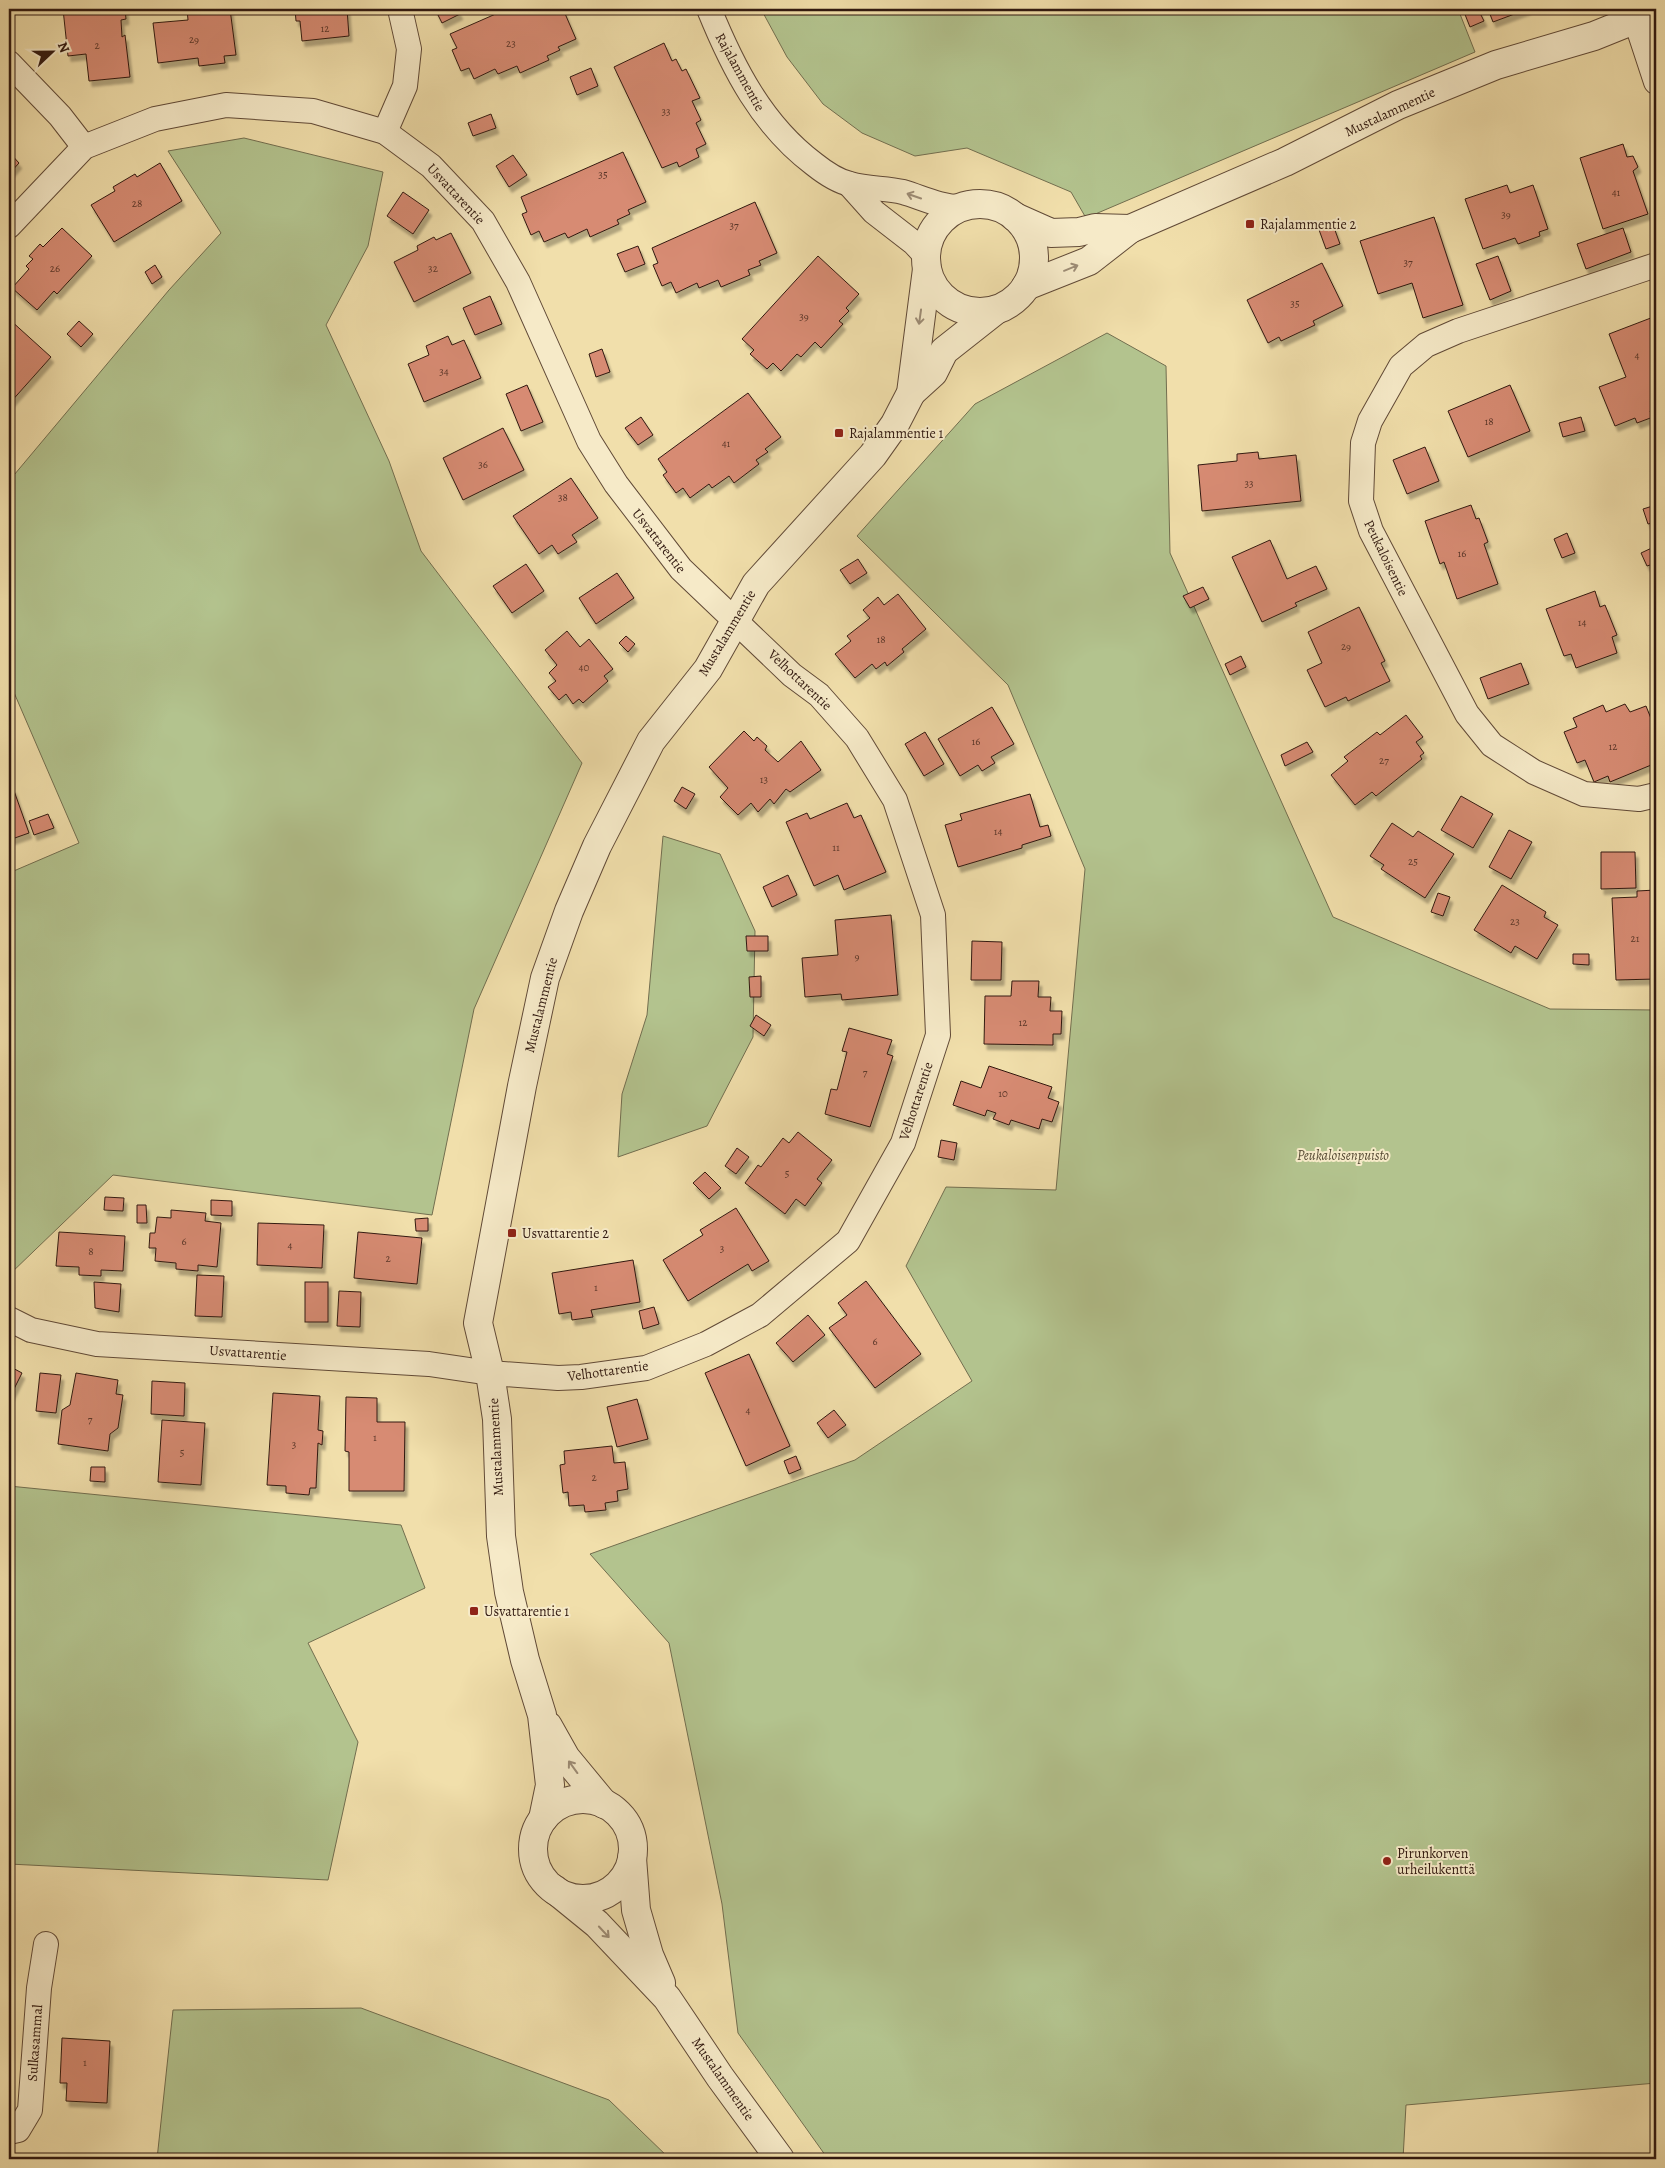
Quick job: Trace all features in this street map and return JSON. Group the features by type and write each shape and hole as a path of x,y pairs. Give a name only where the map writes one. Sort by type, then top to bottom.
{"street":[{"path":"385,132 405,86 409,49 400,9"},
{"name":"Rajalammentie","path":"708,9 725,48 763,114 796,151 824,172 849,184 902,192 945,207 961,207"},
{"path":"1641,12 1656,82"},
{"name":"Mustalammentie","path":"1026,286 1088,261 1130,229 1285,162 1398,105 1496,66 1594,36 1641,12"},
{"path":"9,63 60,116 84,147"},
{"name":"Usvattarentie","path":"9,226 84,147 155,119 226,105 313,111 385,132 431,166 483,221 518,282 590,442 616,484 680,569 734,621"},
{"name":"Rajalammentie","path":"849,184 874,212 914,243 927,263"},
{"path":"982,204 999,207 1015,216 1028,234 1034,252 1032,272 1026,286 1013,301 996,310 974,312 959,308 944,299 933,285 927,263 927,247 936,226 946,216 961,207 982,204"},
{"name":"Mustalammentie","path":"1015,216 1051,234 1079,232 1095,228 1130,229"},
{"name":"Mustalammentie","path":"543,1819 550,1785 542,1716 508,1592 501,1536 497,1420 490,1373 478,1323 522,1086 545,978 569,911 597,846 651,742 708,669 756,584 873,455 895,424 910,393 927,263"},
{"name":"Peukaloisentie","path":"1656,264 1458,330 1426,345 1401,366 1374,414 1363,443 1360,472 1361,501 1371,531 1466,714 1492,745 1534,772 1584,794 1639,799 1656,795"},
{"name":"Mustalammentie","path":"910,393 933,373 944,351 996,310"},
{"name":"Velhottarentie","path":"490,1373 558,1378 581,1377 646,1368 706,1344 760,1315 848,1241 903,1143 938,1035 933,915 895,800 857,738 819,695 792,675 734,621"},
{"name":"Usvattarentie","path":"9,1319 31,1330 96,1344 429,1364 490,1373"},
{"name":"Mustalammentie","path":"542,1716 566,1758 604,1804"},
{"path":"588,1799 604,1804 617,1812 627,1824 632,1839 632,1857 627,1873 619,1884 605,1894 589,1899 569,1897 554,1889 540,1876 534,1861 533,1846 536,1833 543,1819 554,1808 571,1800 588,1799"},
{"name":"Mustalammentie","path":"632,1857 636,1910 649,1955 667,1998"},
{"name":"Mustalammentie","path":"554,1889 597,1924 667,1998 720,2077 780,2159"},
{"name":"Sulkasammal","path":"9,2132 18,2130 30,2110 39,1988 46,1944"}],"green space":[{"path":"761,9 1458,9 1475,52 1086,218 1071,192 967,148 915,156 862,133 823,104 787,57"},
{"path":"244,138 383,172 368,246 326,325 389,461 421,551 582,763 474,1009 432,1215 113,1175 9,1275 9,873 79,843 9,681 9,481 169,290 221,233 168,151"},
{"name":"Peukaloisenpuisto","path":"1107,333 1166,366 1170,553 1333,917 1550,1009 1656,1010 1656,2083 1406,2105 1403,2159 828,2159 738,2033 722,1904 669,1643 590,1554 855,1460 972,1381 906,1266 946,1187 1056,1190 1085,869 1008,685 857,536 975,404"},
{"path":"663,836 720,854 755,931 753,1037 707,1126 618,1157 622,1094 647,1015"},
{"path":"9,1486 401,1525 425,1588 308,1643 358,1742 328,1880 9,1864"},
{"path":"361,2008 609,2100 670,2159 157,2159 173,2010"}],"building":[{"path":"63,9 125,9 126,19 121,20 122,37 125,35 130,77 89,81 86,54 68,56"},
{"path":"187,9 230,9 236,55 224,56 225,63 199,66 198,58 158,63 153,23 188,20"},
{"path":"295,9 347,9 349,36 302,41 300,21 296,21"},
{"path":"435,9 457,9 460,14 442,23"},
{"path":"507,9 563,9 576,39 558,47 560,50 547,56 549,60 520,73 517,66 498,74 495,69 474,79 469,68 461,71 452,50 457,48 450,34"},
{"path":"1478,9 1484,21 1470,27 1464,12"},
{"path":"1488,9 1528,9 1493,22"},
{"path":"664,43 672,61 676,59 682,71 686,69 700,98 692,101 701,120 696,123 706,144 696,149 699,157 679,167 677,162 662,168 614,67"},
{"path":"591,68 598,86 577,95 570,77"},
{"path":"491,114 496,128 473,136 468,123"},
{"path":"1623,144 1627,157 1633,156 1638,167 1633,171 1648,214 1603,229 1580,158"},
{"path":"9,152 19,163 9,174"},
{"path":"623,152 646,202 628,210 630,214 617,220 619,224 590,237 587,229 568,238 565,233 544,242 539,231 531,235 522,214 527,212 521,197"},
{"path":"513,155 527,175 509,187 496,166"},
{"path":"160,163 182,201 114,242 91,205 115,191 113,187 135,174 137,177"},
{"path":"1507,185 1510,193 1533,185 1548,229 1539,232 1540,236 1518,244 1515,238 1483,249 1465,199"},
{"path":"403,192 429,210 413,234 387,216"},
{"path":"755,202 777,253 759,261 761,265 748,270 750,275 721,287 718,280 699,288 697,283 676,293 671,282 662,286 653,265 658,263 652,248"},
{"path":"1434,217 1463,305 1423,318 1412,283 1378,294 1360,241"},
{"path":"1332,222 1340,244 1326,249 1318,227"},
{"path":"62,228 92,256 57,294 54,291 37,310 12,288 29,269 26,266 33,259 29,256 40,244 43,247"},
{"path":"1623,228 1631,252 1586,269 1577,244"},
{"path":"451,233 471,273 414,302 394,262 418,250 417,246 434,237 436,240"},
{"path":"638,246 645,264 625,272 617,254"},
{"path":"818,256 859,294 846,308 849,311 839,321 843,324 821,348 815,342 801,357 797,354 781,371 773,363 767,369 750,354 754,350 742,339"},
{"path":"1498,256 1511,291 1490,300 1476,264"},
{"path":"1322,263 1343,306 1313,321 1315,325 1281,341 1279,337 1268,343 1247,300"},
{"path":"155,265 162,277 152,284 145,272"},
{"path":"490,296 502,324 475,335 463,308"},
{"path":"1656,316 1656,409 1650,411 1653,417 1637,423 1635,418 1615,426 1599,387 1626,377 1609,334"},
{"path":"9,319 51,357 9,404"},
{"path":"79,321 93,334 81,347 67,334"},
{"path":"448,336 452,345 464,340 481,378 424,402 408,364 429,355 426,346"},
{"path":"602,349 610,372 596,377 589,354"},
{"path":"527,385 543,422 521,431 506,394"},
{"path":"1510,385 1530,431 1468,457 1448,411"},
{"path":"748,393 781,437 765,449 768,452 756,460 759,464 734,483 729,476 712,488 709,484 690,498 683,488 676,493 663,475 667,472 658,459"},
{"path":"641,417 653,435 638,445 625,428"},
{"path":"1581,417 1585,431 1563,437 1559,423"},
{"path":"503,428 524,470 463,500 443,458"},
{"path":"1425,447 1439,481 1407,494 1393,460"},
{"path":"1258,452 1259,459 1296,455 1301,501 1202,511 1198,465 1237,461 1237,454"},
{"path":"571,478 598,518 572,535 577,542 558,554 552,545 539,554 513,516"},
{"path":"1471,505 1476,519 1479,518 1488,542 1484,544 1498,584 1457,599 1444,562 1440,564 1425,521"},
{"path":"1656,505 1656,522 1648,524 1643,509"},
{"path":"1567,533 1575,553 1562,558 1554,539"},
{"path":"1270,540 1287,579 1316,566 1327,589 1295,603 1297,606 1262,622 1232,557"},
{"path":"1656,546 1656,563 1647,566 1641,553"},
{"path":"858,559 867,573 850,584 840,570"},
{"path":"526,564 544,591 512,613 493,586"},
{"path":"617,573 634,598 596,624 579,598"},
{"path":"1203,587 1209,599 1190,608 1183,596"},
{"path":"1595,591 1600,607 1605,605 1617,635 1612,637 1617,653 1576,668 1571,654 1564,656 1546,609"},
{"path":"898,594 926,629 902,649 904,652 887,666 885,662 876,669 872,664 855,678 835,654 851,641 847,636 870,618 863,610 878,597 884,605"},
{"path":"1359,607 1385,661 1381,663 1390,681 1348,701 1346,697 1325,707 1307,670 1322,663 1308,632"},
{"path":"567,631 580,647 589,639 613,669 604,676 608,681 583,703 579,699 573,704 566,694 559,700 548,687 556,681 549,673 557,665 545,650"},
{"path":"626,636 635,644 628,652 619,643"},
{"path":"1241,656 1246,667 1230,675 1225,664"},
{"path":"1521,663 1529,684 1488,699 1480,678"},
{"path":"1625,704 1630,712 1646,706 1656,731 1656,763 1610,782 1608,776 1594,782 1585,760 1577,763 1564,732 1577,727 1573,718 1603,705 1606,712"},
{"path":"992,707 1014,744 991,757 995,763 982,771 978,765 960,776 938,739"},
{"path":"1406,715 1423,737 1416,742 1424,753 1420,756 1422,759 1376,796 1372,792 1355,805 1331,775 1348,761 1344,757 1377,732 1380,735"},
{"path":"744,731 754,741 757,737 767,746 765,750 778,762 801,741 821,770 790,792 786,789 774,804 770,799 758,812 751,803 738,815 720,797 728,788 709,767"},
{"path":"925,732 944,764 924,776 905,744"},
{"path":"1307,742 1313,752 1285,766 1281,755"},
{"path":"682,787 695,794 686,809 674,801"},
{"path":"13,788 29,833 9,840 9,789"},
{"path":"1030,794 1040,827 1048,825 1051,836 1022,845 1022,848 958,867 945,825 962,820 960,814"},
{"path":"1461,796 1493,814 1473,848 1441,830"},
{"path":"847,803 854,818 861,815 886,872 844,890 838,875 814,886 786,822 807,813 810,819"},
{"path":"48,814 54,828 34,835 29,821"},
{"path":"1392,823 1413,837 1418,831 1454,854 1425,898 1381,869 1384,865 1370,856"},
{"path":"1509,830 1532,842 1511,879 1489,867"},
{"path":"1601,852 1635,852 1636,888 1601,889"},
{"path":"788,875 797,895 772,907 763,887"},
{"path":"1502,885 1546,912 1544,917 1558,925 1537,959 1515,946 1511,953 1474,930"},
{"path":"1656,890 1656,979 1616,980 1612,898 1637,897 1637,891"},
{"path":"1438,893 1450,897 1443,916 1431,912"},
{"path":"891,915 898,995 842,1000 841,994 805,997 802,958 838,955 835,920"},
{"path":"746,936 768,936 768,951 747,951"},
{"path":"972,941 1002,942 1001,980 971,980"},
{"path":"1573,954 1589,954 1589,965 1573,964"},
{"path":"761,976 761,997 750,997 749,977"},
{"path":"1012,981 1039,981 1038,997 1051,997 1050,1011 1062,1011 1061,1034 1053,1034 1053,1045 984,1044 985,996 1011,996"},
{"path":"756,1015 771,1025 764,1036 750,1026"},
{"path":"849,1028 892,1040 887,1054 893,1056 870,1127 825,1114 831,1089 837,1090 847,1052 842,1051"},
{"path":"989,1066 1052,1087 1048,1098 1059,1102 1052,1122 1042,1119 1039,1129 1011,1120 1009,1125 993,1119 996,1113 987,1110 985,1116 953,1105 961,1081 981,1088"},
{"path":"798,1132 832,1160 817,1179 822,1183 805,1206 796,1199 785,1214 745,1183 758,1165 761,1167 783,1138 789,1143"},
{"path":"941,1140 957,1143 954,1160 938,1157"},
{"path":"737,1148 749,1157 736,1174 725,1166"},
{"path":"705,1172 721,1188 709,1199 693,1183"},
{"path":"105,1197 124,1198 123,1211 104,1210"},
{"path":"211,1200 232,1201 232,1216 211,1215"},
{"path":"137,1205 146,1205 147,1223 137,1223"},
{"path":"736,1208 769,1261 752,1271 748,1264 688,1301 663,1260 703,1235 700,1230"},
{"path":"171,1210 206,1213 205,1221 221,1223 217,1267 198,1265 198,1271 176,1269 176,1263 155,1261 156,1248 149,1248 150,1233 155,1233 157,1217 171,1218"},
{"path":"428,1218 428,1231 416,1231 415,1219"},
{"path":"258,1223 324,1225 322,1268 257,1265"},
{"path":"59,1232 125,1236 123,1271 101,1270 101,1276 79,1275 79,1267 56,1266"},
{"path":"358,1232 422,1238 417,1284 354,1278"},
{"path":"633,1260 640,1302 591,1310 593,1317 572,1320 571,1312 559,1314 552,1273"},
{"path":"197,1275 224,1276 222,1317 195,1316"},
{"path":"866,1281 921,1354 875,1388 829,1328 847,1315 838,1303"},
{"path":"94,1282 121,1284 119,1312 95,1308"},
{"path":"305,1282 328,1282 328,1322 305,1322"},
{"path":"339,1291 361,1292 360,1327 337,1326"},
{"path":"654,1307 659,1324 643,1329 639,1311"},
{"path":"808,1315 825,1335 793,1362 776,1343"},
{"path":"749,1354 790,1446 746,1466 705,1373"},
{"path":"9,1366 22,1373 9,1399"},
{"path":"40,1373 61,1375 56,1413 36,1411"},
{"path":"76,1373 118,1380 116,1394 123,1395 118,1428 110,1434 108,1451 58,1444 62,1410 70,1405"},
{"path":"152,1381 185,1383 184,1416 151,1414"},
{"path":"273,1393 320,1396 318,1430 323,1431 322,1445 318,1443 316,1488 310,1488 309,1495 286,1493 286,1486 267,1485"},
{"path":"346,1397 377,1398 377,1422 405,1422 404,1491 349,1491 349,1452 345,1451"},
{"path":"637,1399 648,1439 617,1447 607,1407"},
{"path":"834,1410 846,1425 828,1438 817,1423"},
{"path":"162,1420 205,1423 201,1485 158,1482"},
{"path":"612,1446 614,1463 625,1462 628,1489 617,1491 618,1501 605,1503 606,1510 585,1512 584,1505 569,1506 568,1492 563,1493 560,1465 565,1464 564,1451"},
{"path":"796,1456 801,1469 789,1474 784,1461"},
{"path":"91,1467 105,1467 105,1482 90,1481"},
{"path":"62,2038 110,2041 107,2103 66,2101 67,2083 60,2083"},
{"path":"1614,2157 1656,2157 1656,2159 1614,2159"}],"place":[{"name":"Rajalammentie 2","path":"1250,224"},
{"name":"Rajalammentie 1","path":"839,433"},
{"name":"Usvattarentie 2","path":"512,1233"},
{"name":"Usvattarentie 1","path":"474,1611"},
{"name":"Pirunkorven urheilukenttä","path":"1387,1861"}]}
